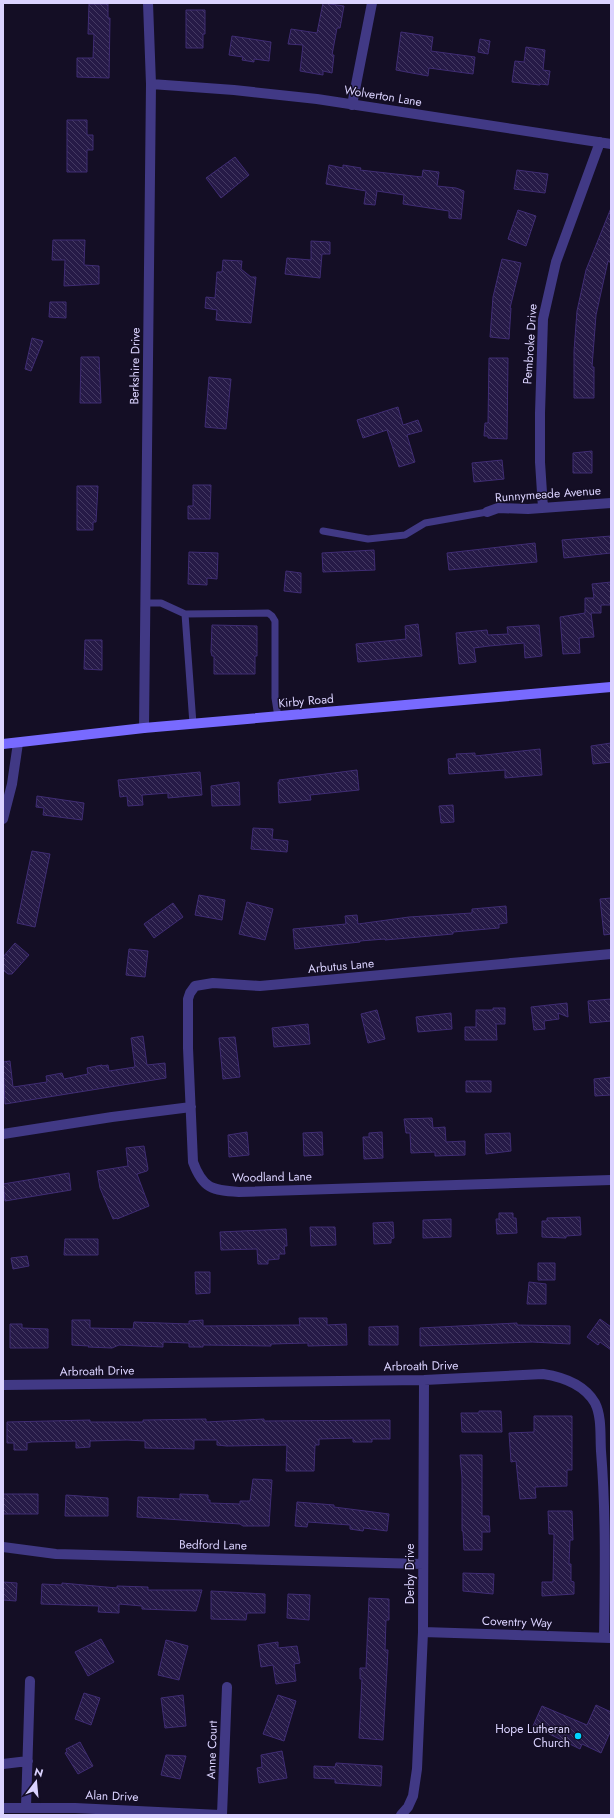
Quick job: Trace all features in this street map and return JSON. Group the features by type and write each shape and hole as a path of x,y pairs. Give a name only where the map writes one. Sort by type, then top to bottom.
{"main road":[{"name":"Kirby Road","path":"3,744 144,728 611,688"}],"street":[{"name":"Berkshire Drive","path":"144,728 151,84 148,3"},
{"path":"352,105 372,3"},
{"name":"Wolverton Lane","path":"151,84 247,91 352,105 611,144"},
{"name":"Pembroke Drive","path":"543,508 540,413 541,346 544,313 556,262 600,142"},
{"name":"Runnymeade Avenue","path":"487,512 498,508 543,508 611,503"},
{"path":"3,819 12,784 18,743"},
{"name":"Arbutus Lane","path":"191,1107 188,999 195,986 213,983 260,986 611,954"},
{"path":"3,1134 112,1117 191,1107"},
{"name":"Woodland Lane","path":"191,1107 193,1162 198,1176 202,1182 210,1187 222,1191 239,1192 611,1180"},
{"name":"Arbroath Drive","path":"3,1385 424,1380 543,1374 558,1376 575,1383 594,1403 599,1416 608,1638"},
{"name":"Derby Drive","path":"401,1815 413,1796 417,1769 423,1632 424,1380"},
{"name":"Bedford Lane","path":"3,1547 56,1554 423,1564"},
{"name":"Coventry Way","path":"423,1632 608,1638"},
{"path":"26,1807 30,1681"},
{"name":"Anne Court","path":"221,1815 228,1687"},
{"path":"3,1764 28,1761"},
{"name":"Alan Drive","path":"3,1808 26,1807 123,1810 221,1815"}],"lane":[{"path":"323,531 368,538 405,535 425,522 487,512"},
{"path":"145,603 161,603 185,614 255,612 268,613 272,616 275,621 275,698 278,717"},
{"path":"185,614 193,724"}],"building":[{"path":"323,3 344,6 340,28 337,28 332,55 334,55 332,73 323,71 323,75 300,71 303,45 288,44 291,29 317,33"},
{"path":"89,4 108,4 108,18 110,18 109,78 77,77 77,58 93,58 94,34 88,34"},
{"path":"186,10 205,10 205,34 203,34 203,48 186,48"},
{"path":"401,32 433,37 431,51 475,57 473,74 429,68 428,76 396,70"},
{"path":"232,36 271,42 269,61 254,59 254,62 242,60 243,57 229,55"},
{"path":"480,39 490,41 488,54 478,52"},
{"path":"526,47 545,50 543,70 550,71 548,85 512,82 515,61 524,62"},
{"path":"67,120 87,120 87,135 93,135 93,150 87,150 87,172 67,172"},
{"path":"235,157 249,175 221,198 206,178"},
{"path":"329,165 343,168 343,165 361,168 360,170 422,177 423,170 439,172 437,186 456,188 464,191 461,219 449,218 449,211 403,204 404,195 377,191 375,205 364,204 366,191 326,184"},
{"path":"517,170 548,174 545,193 514,189"},
{"path":"611,208 611,263 608,261 596,315 592,367 594,367 594,398 574,398 574,351 577,311 586,270"},
{"path":"518,210 536,216 526,246 508,239"},
{"path":"53,240 85,240 84,265 99,266 99,284 64,286 65,260 52,260"},
{"path":"311,241 330,242 330,254 322,254 320,278 285,274 287,258 311,260"},
{"path":"502,259 521,263 510,308 509,339 490,337 493,297"},
{"path":"223,260 242,261 241,269 251,277 256,277 251,323 216,320 217,310 205,308 206,297 215,298 217,272 222,272"},
{"path":"50,302 66,302 66,318 49,317"},
{"path":"32,338 43,341 31,371 25,369"},
{"path":"81,357 99,357 101,403 80,403"},
{"path":"489,358 508,358 507,439 488,438 488,436 484,436 485,423 488,423"},
{"path":"209,377 231,379 226,429 205,427"},
{"path":"398,407 403,425 418,420 422,431 407,435 415,462 399,467 387,430 363,438 357,420"},
{"path":"592,451 592,473 573,473 573,453"},
{"path":"502,460 504,479 474,482 472,463"},
{"path":"193,485 211,485 210,519 188,519 188,506 193,506"},
{"path":"77,486 98,486 96,522 93,522 93,530 77,530"},
{"path":"611,536 611,553 564,558 562,540"},
{"path":"535,543 537,562 449,570 447,553"},
{"path":"374,550 375,570 323,572 322,553"},
{"path":"189,552 218,553 217,579 207,578 207,585 188,584"},
{"path":"286,571 301,573 301,593 284,591"},
{"path":"611,582 611,605 601,605 601,613 591,613 594,637 579,638 580,653 563,654 560,617 585,613 585,598 594,598 592,584"},
{"path":"418,624 422,656 358,662 356,644 406,639 405,626"},
{"path":"212,625 257,626 257,656 255,656 255,674 214,674 214,656 212,656 211,652"},
{"path":"539,625 542,656 525,658 524,643 489,646 474,648 476,662 459,664 456,633 487,630 488,635 508,634 507,627"},
{"path":"85,640 102,640 102,670 84,669"},
{"path":"611,743 611,762 593,764 591,746"},
{"path":"540,749 542,775 505,778 505,770 449,774 448,759 457,758 456,754 475,753 475,756"},
{"path":"357,770 359,790 310,795 311,800 279,803 279,780"},
{"path":"200,772 202,795 168,798 168,793 142,795 143,805 128,806 127,796 120,797 118,780"},
{"path":"239,782 240,805 212,806 211,786"},
{"path":"37,796 84,803 82,820 43,815 44,808 36,807"},
{"path":"453,805 454,822 441,823 439,806"},
{"path":"253,828 273,829 272,839 288,841 287,852 251,849"},
{"path":"32,851 50,854 35,927 17,923"},
{"path":"199,895 225,900 222,920 195,915"},
{"path":"611,898 611,934 604,935 600,899"},
{"path":"247,902 273,909 265,940 239,934"},
{"path":"173,903 183,917 154,938 144,924"},
{"path":"506,906 507,923 499,924 499,928 453,932 453,934 360,941 295,949 293,929 346,924 345,916 357,915 358,924 409,917 472,913 472,909"},
{"path":"15,943 29,955 12,974 8,974 3,970 3,957"},
{"path":"129,949 148,951 145,977 126,975"},
{"path":"611,999 611,1021 590,1023 588,1001"},
{"path":"567,1003 568,1017 558,1013 559,1019 544,1021 545,1029 534,1030 531,1007"},
{"path":"493,1008 505,1008 505,1024 496,1024 497,1040 465,1040 465,1027 476,1027 476,1010 493,1010"},
{"path":"377,1010 385,1039 368,1043 361,1014"},
{"path":"451,1013 452,1029 418,1032 416,1017"},
{"path":"308,1024 310,1044 274,1047 272,1028"},
{"path":"143,1036 147,1065 165,1063 166,1078 5,1104 3,1062 10,1061 13,1087 47,1082 46,1076 62,1073 64,1079 88,1074 87,1068 102,1065 108,1065 109,1071 135,1067 131,1038"},
{"path":"235,1037 240,1077 223,1079 219,1038"},
{"path":"611,1077 611,1095 595,1096 594,1079"},
{"path":"466,1081 491,1081 491,1092 466,1092"},
{"path":"432,1118 433,1128 445,1127 446,1142 465,1141 465,1155 435,1156 435,1152 411,1153 410,1133 406,1133 404,1119"},
{"path":"247,1132 249,1155 229,1157 228,1135"},
{"path":"322,1132 323,1155 304,1156 303,1133"},
{"path":"382,1132 383,1158 364,1159 363,1137 369,1137 369,1133"},
{"path":"510,1133 511,1151 486,1154 485,1134"},
{"path":"144,1146 148,1169 147,1171 137,1174 149,1206 117,1219 113,1219 100,1188 97,1171 128,1166 126,1148"},
{"path":"69,1173 71,1190 5,1201 3,1184"},
{"path":"499,1213 513,1213 513,1218 516,1218 517,1233 497,1234 496,1219 499,1219"},
{"path":"580,1217 581,1235 566,1236 566,1238 542,1237 542,1221 547,1221 547,1218"},
{"path":"451,1219 451,1237 423,1238 423,1220"},
{"path":"393,1222 394,1238 391,1239 391,1243 374,1244 373,1223"},
{"path":"310,1227 335,1227 336,1245 311,1246"},
{"path":"286,1229 287,1246 284,1246 285,1254 279,1254 279,1259 268,1260 268,1264 258,1264 257,1249 221,1250 220,1232"},
{"path":"65,1239 98,1239 98,1255 64,1255"},
{"path":"27,1256 29,1266 13,1269 11,1258"},
{"path":"538,1263 555,1263 555,1280 538,1280"},
{"path":"195,1272 210,1272 210,1293 196,1294"},
{"path":"529,1282 546,1284 546,1304 527,1304"},
{"path":"299,1318 327,1318 327,1325 346,1324 347,1345 308,1346 308,1343 271,1344 271,1346 203,1345 203,1347 189,1347 189,1343 163,1342 163,1347 119,1345 112,1348 72,1345 72,1320 90,1320 90,1328 133,1329 134,1322 189,1324 189,1321 203,1320 203,1326 300,1325"},
{"path":"600,1319 611,1327 611,1350 600,1342 598,1345 587,1337"},
{"path":"517,1323 517,1325 570,1326 570,1344 532,1342 420,1346 420,1328"},
{"path":"10,1324 22,1324 22,1328 48,1329 48,1348 10,1348"},
{"path":"398,1326 398,1345 369,1345 369,1327"},
{"path":"479,1411 501,1411 502,1432 462,1432 461,1413 479,1413"},
{"path":"534,1416 572,1416 572,1470 567,1470 567,1486 535,1487 536,1498 520,1499 516,1461 511,1462 509,1433 534,1432"},
{"path":"206,1419 206,1422 264,1419 264,1421 390,1420 390,1439 372,1439 372,1442 353,1442 353,1438 319,1439 319,1445 315,1445 314,1471 286,1471 287,1445 227,1446 217,1445 217,1440 194,1440 194,1449 145,1448 145,1441 127,1440 90,1441 90,1447 76,1448 76,1441 31,1442 27,1443 27,1450 14,1450 14,1443 7,1443 7,1422 90,1420 90,1422 143,1422 143,1420"},
{"path":"460,1455 482,1455 482,1516 489,1516 490,1532 482,1532 482,1550 464,1550"},
{"path":"253,1479 272,1480 269,1526 243,1526 240,1524 137,1517 138,1497 180,1499 180,1494 208,1495 208,1500 210,1500 210,1503 240,1504 240,1501 250,1501"},
{"path":"3,1494 38,1494 38,1514 3,1514"},
{"path":"66,1495 108,1498 108,1516 65,1516"},
{"path":"297,1502 334,1505 334,1507 389,1514 387,1531 364,1528 363,1531 350,1529 350,1525 308,1522 307,1527 295,1526"},
{"path":"548,1511 572,1511 573,1540 570,1540 569,1564 571,1564 571,1581 574,1582 574,1594 542,1596 542,1582 553,1582 554,1534 549,1534"},
{"path":"463,1573 494,1574 493,1594 463,1591"},
{"path":"3,1582 17,1583 16,1601 3,1600"},
{"path":"62,1583 117,1588 117,1586 148,1587 148,1590 202,1590 196,1611 142,1609 142,1606 119,1604 119,1613 98,1612 99,1606 41,1604 42,1584 62,1585"},
{"path":"211,1591 265,1594 265,1613 247,1613 246,1620 211,1619"},
{"path":"288,1594 310,1595 309,1620 287,1618"},
{"path":"369,1598 389,1599 389,1620 386,1620 385,1650 388,1650 383,1740 359,1738 362,1679 360,1679 360,1668 366,1668"},
{"path":"101,1639 114,1662 88,1676 75,1652"},
{"path":"166,1640 188,1646 179,1680 158,1675"},
{"path":"278,1642 278,1648 297,1646 300,1663 294,1664 296,1681 276,1684 273,1665 261,1667 258,1645"},
{"path":"84,1693 100,1698 91,1725 75,1719"},
{"path":"183,1695 186,1726 165,1728 161,1698"},
{"path":"278,1695 296,1701 284,1741 263,1734"},
{"path":"596,1705 611,1712 611,1730 601,1753 582,1744 580,1749 533,1726 542,1706 587,1725"},
{"path":"80,1742 93,1766 78,1774 65,1753 67,1752 66,1749"},
{"path":"282,1751 287,1778 259,1783 257,1768 262,1767 261,1755"},
{"path":"166,1755 186,1756 180,1779 161,1775"},
{"path":"336,1763 382,1766 381,1786 335,1783 335,1779 314,1778 314,1766 335,1767"}],"place":[{"name":"Hope Lutheran Church","path":"578,1736"}]}
